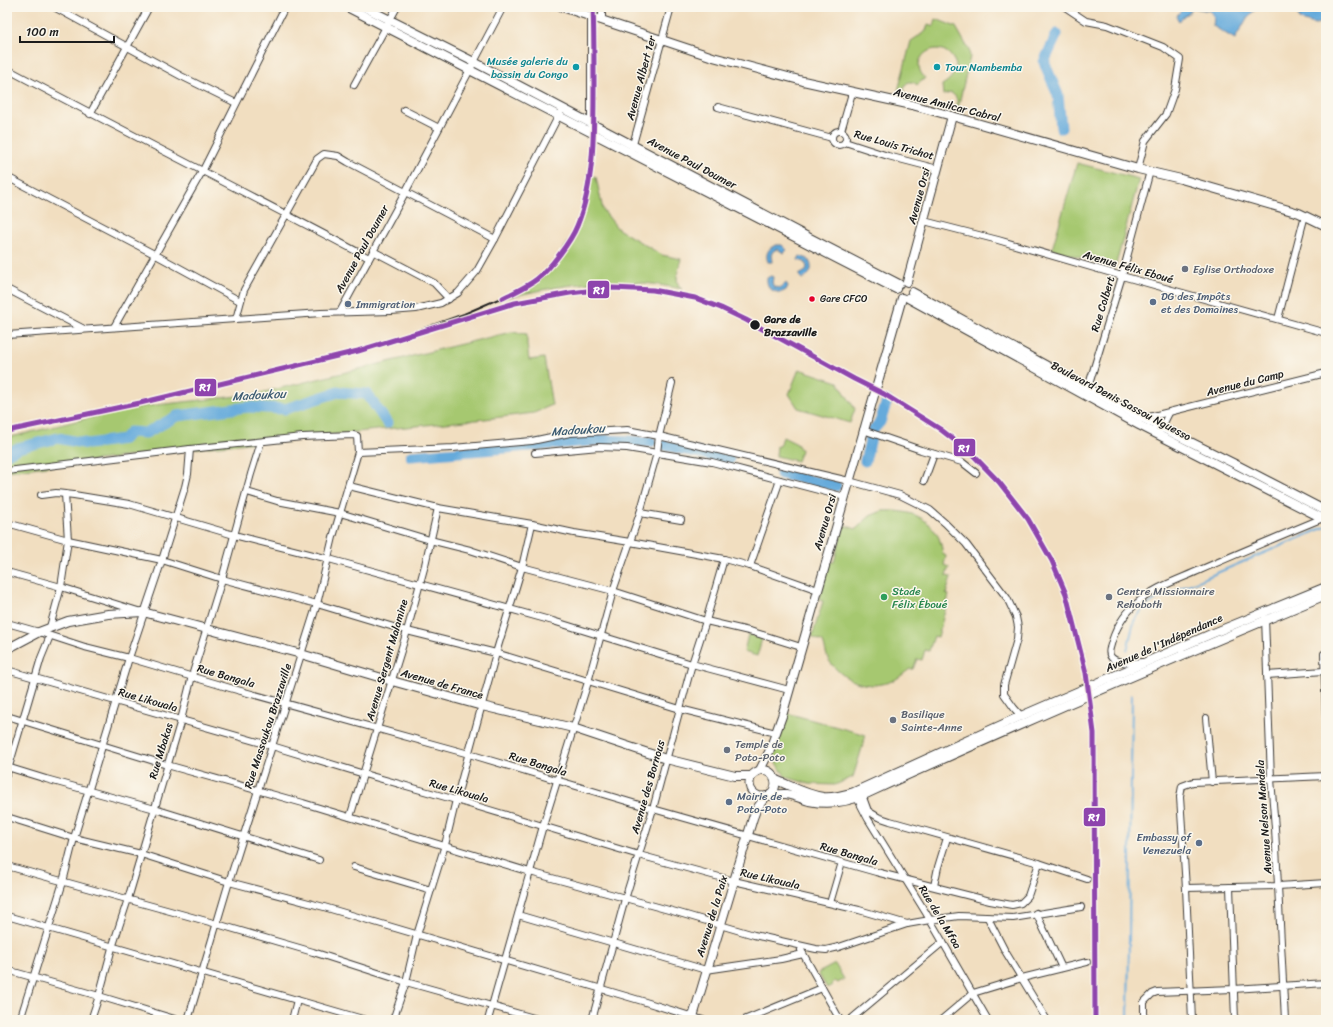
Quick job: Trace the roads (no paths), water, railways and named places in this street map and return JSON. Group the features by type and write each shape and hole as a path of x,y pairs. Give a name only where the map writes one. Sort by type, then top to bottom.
{"main road":[{"name":"Avenue Paul Doumer","path":"347,7 446,48 474,62 634,144 734,202"},
{"name":"Avenue Paul Doumer","path":"364,7 388,24 441,56 591,132 631,154 804,235 900,285"},
{"name":"Avenue Amilcar Cabral","path":"562,7 713,57 852,93 912,105 1138,169 1181,179 1305,215 1326,226"},
{"path":"441,56 446,48"},
{"path":"539,106 543,98"},
{"name":"Avenue Orsi","path":"900,285 924,221 952,116"},
{"path":"900,285 911,286 907,296 898,296 900,285"},
{"name":"Avenue Orsi","path":"760,770 776,733 863,430 907,296"},
{"name":"Boulevard Denis Sassou Nguesso","path":"907,296 1325,517"},
{"name":"Boulevard Denis Sassou Nguesso","path":"1087,391 1133,422 1160,431"},
{"name":"Avenue de l'Indépendance","path":"776,780 810,794 823,797 858,794 947,757 1084,694 1265,616 1326,587"},
{"name":"Avenue de l'Indépendance","path":"1109,683 1146,662 1265,616 1326,595"},
{"name":"Avenue de France","path":"7,649 39,632 50,632 68,621 108,614 143,612 301,654 482,706 573,728 666,759 736,776"},
{"name":"Avenue de l'Indépendance","path":"767,796 779,793 823,803 845,801 1021,716 1084,694"},
{"path":"753,818 756,810 767,796 774,791 776,786 776,780 770,772 769,752"},
{"path":"753,818 754,809 750,780 755,772 760,770 770,772"},
{"path":"736,776 752,776"},
{"path":"736,776 760,796 767,796"},
{"name":"Avenue de la Paix","path":"692,1018 753,818"}],"street":[{"path":"54,7 126,47 236,103"},
{"path":"90,114 149,7"},
{"path":"114,327 203,170 285,7"},
{"path":"354,85 397,7"},
{"name":"Avenue Paul Doumer","path":"340,312 503,7"},
{"path":"602,7 602,20"},
{"name":"Avenue Albert 1er","path":"631,154 671,7"},
{"path":"1065,7 1086,21 1107,25 1163,47 1180,59 1175,89 1166,114 1145,141 1138,169"},
{"path":"591,16 591,132"},
{"path":"7,69 90,114 203,170 369,258"},
{"path":"841,131 852,93"},
{"path":"718,107 832,138"},
{"path":"7,335 236,318 340,312 391,311 441,303 458,293 477,272 562,108"},
{"path":"404,110 439,128"},
{"path":"841,131 846,136 845,142 841,145 836,145 833,143 832,138 834,133 841,131"},
{"name":"Rue Louis Trichot","path":"845,142 888,156 938,168"},
{"path":"236,318 244,290 317,159 324,154 338,156 495,239"},
{"name":"Rue Colbert","path":"1087,391 1122,276 1150,171"},
{"path":"7,177 240,301"},
{"path":"1278,319 1305,215"},
{"name":"Avenue Félix Eboué","path":"924,221 998,240 1326,333"},
{"path":"373,251 434,283 449,299"},
{"path":"7,289 86,329"},
{"name":"Avenue du Camp","path":"1133,422 1326,373"},
{"path":"488,1020 543,826 588,682 613,591 640,513 657,453 659,436 672,383"},
{"path":"1160,431 1169,413"},
{"path":"358,452 461,448 532,441 570,433 627,430 659,436 849,481 900,495 930,510 966,544 1002,592 1016,617 1018,627 1017,639 1004,685 1004,694 1021,716"},
{"path":"863,430 962,462 976,473"},
{"name":"Rue Massoukou Brazzaville","path":"188,1020 229,882 317,604 340,513 358,452 357,436 353,435 261,442"},
{"path":"7,471 261,442"},
{"name":"Rue Mbakas","path":"90,1020 99,996 112,948 181,720 192,676 222,579 261,442"},
{"path":"535,453 599,447 626,448 712,462 845,497"},
{"path":"20,1020 63,882 74,838 143,612 162,560 188,474 190,449"},
{"path":"924,481 934,454"},
{"path":"750,566 780,480"},
{"path":"349,486 438,508 532,524 574,534 630,542 724,559 750,566 818,590"},
{"path":"247,492 277,501 340,513 430,540 470,550 522,567 613,591 706,621 752,632 801,647"},
{"path":"65,494 68,540 61,587 50,632 8,769 154,809 319,860"},
{"path":"41,495 65,494 114,500 234,535 329,559 553,621 692,664 789,690"},
{"name":"Avenue Sergent Malamine","path":"350,817 407,631 425,565 438,508"},
{"path":"640,513 681,520"},
{"path":"1146,662 1119,662 1110,656 1109,651 1111,642 1125,614 1147,594 1256,545 1325,517"},
{"path":"7,523 68,540 162,560 222,579 317,604 407,631 496,654 680,710 776,733"},
{"path":"393,1020 406,982 417,935 445,845 496,654 522,567 532,524"},
{"name":"Avenue des Bornous","path":"592,1020 625,898 653,809 692,664 724,559"},
{"path":"7,572 143,612"},
{"name":"Avenue Nelson Mandela","path":"1265,616 1271,779 1285,1020"},
{"path":"7,623 39,632"},
{"name":"Rue Bangala","path":"50,632 85,647 129,658 469,754 748,836 906,880 990,901 1012,905 1021,903 1028,896 1039,863"},
{"path":"1324,654 1326,718"},
{"name":"Rue Likouala","path":"7,670 272,746 734,882 859,910 907,924"},
{"path":"1266,675 1324,671"},
{"path":"7,716 167,765 445,845 530,872 676,912 754,936 798,946 826,950 907,924 930,920 959,916 1013,918 1036,913 1081,907"},
{"path":"1206,718 1212,782"},
{"path":"1192,1020 1180,797 1182,786 1193,782 1326,776"},
{"name":"Rue de la Mfoa","path":"858,794 872,824 988,1020"},
{"path":"865,809 878,817 947,838 1039,863 1087,879"},
{"path":"7,816 74,838 141,854 229,882 324,907 692,1018 703,1020"},
{"path":"934,886 947,838"},
{"path":"830,903 842,862"},
{"path":"7,866 217,924 314,952 406,982 541,1020"},
{"path":"354,867 431,890"},
{"path":"1186,888 1326,884 1326,888"},
{"path":"1230,887 1235,1020"},
{"path":"1036,913 1062,968"},
{"path":"518,915 706,970 781,959 803,954"},
{"path":"7,916 112,948 202,972 366,1020"},
{"path":"988,918 1005,950 1047,1020"},
{"path":"850,1020 943,942"},
{"path":"798,946 840,1020"},
{"path":"941,1020 973,993 1022,978 1087,962"},
{"path":"7,970 178,1020"},
{"path":"1144,1020 1144,1002 1152,994 1157,992 1233,990 1326,984"},
{"path":"744,1020 822,988"},
{"path":"292,1020 297,1000"},
{"path":"7,1018 16,1020"}],"water":[{"path":"1185,7 1278,7 1272,10 1257,8 1247,18 1235,39 1213,26 1214,17 1210,11 1194,8 1179,21 1176,16"},
{"path":"1278,7 1326,7 1326,22 1315,24 1300,20 1297,12"},
{"path":"776,245 782,245 787,250 784,253 777,249 773,251 771,255 772,262 768,262 768,252"},
{"path":"800,256 808,259 811,265 811,271 802,279 799,275 806,271 807,267 805,262 798,260"},
{"path":"771,276 773,277 772,283 774,287 781,288 786,283 788,286 786,290 782,292 773,291 767,282 767,278"}],"waterway":[{"name":"Madoukou","path":"1057,34 1044,62 1058,95 1061,128"},
{"name":"Madoukou","path":"7,454 18,448 58,438 88,444 124,439 130,432 146,433 177,416 248,407 285,409 338,392 367,394 387,423"},
{"name":"Madoukou","path":"873,430 880,422 887,401"},
{"name":"Madoukou","path":"865,461 871,438"},
{"name":"Madoukou","path":"411,456 602,440 651,442"},
{"name":"Madoukou","path":"664,445 729,460"},
{"name":"Madoukou","path":"781,474 836,486"},
{"path":"1127,651 1134,621 1144,607 1158,598 1325,527"},
{"path":"1128,1020 1132,695"}],"railway":[{"path":"7,431 140,403 358,351 464,314 519,290 538,278 560,254 577,228 584,207 594,124 593,7"}],"place":[{"name":"Musée galerie du bassin du Congo","path":"576,67"},
{"name":"Tour Nambemba","path":"937,67"},
{"name":"Eglise Orthodoxe","path":"1185,269"},
{"name":"Gare CFCO","path":"812,299"},
{"name":"DG des Impôts et des Domaines","path":"1153,302"},
{"name":"Immigration","path":"348,304"},
{"name":"Gare de Brazzaville","path":"755,325"},
{"name":"Stade Félix Éboué","path":"884,597"},
{"name":"Centre Missionnaire Rehoboth","path":"1109,597"},
{"name":"Basilique Sainte-Anne","path":"893,720"},
{"name":"Temple de Poto-Poto","path":"727,750"},
{"name":"Mairie de Poto-Poto","path":"729,802"},
{"name":"Embassy of Venezuela","path":"1199,843"}]}
